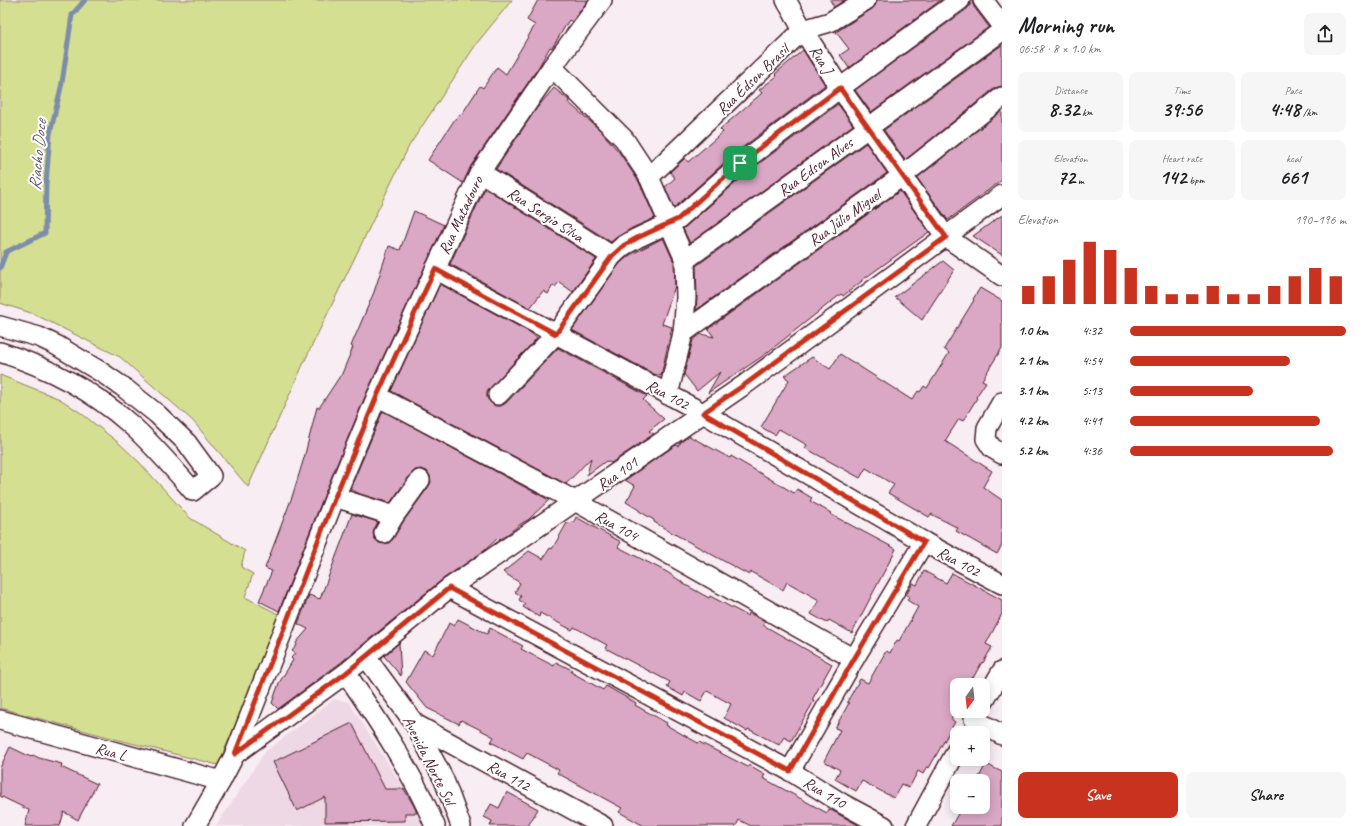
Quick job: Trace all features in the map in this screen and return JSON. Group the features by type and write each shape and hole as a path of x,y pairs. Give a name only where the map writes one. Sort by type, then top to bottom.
{"street":[{"name":"Rua Matadouro","path":"195,826 235,754 335,497 377,396 480,172 552,67 602,0"},
{"name":"Rua J","path":"786,0 803,30 840,88 946,237 1002,276"},
{"name":"Rua Édson Brasil","path":"649,177 803,30 830,22 866,0"},
{"path":"498,395 556,334 612,256 623,246 678,219 740,163 960,0"},
{"path":"983,0 1002,25"},
{"name":"Rua Edson Alves","path":"685,260 1002,31"},
{"path":"552,67 624,139 649,177 685,260 686,298 683,333 668,395"},
{"name":"Rua Júlio Miguel","path":"683,333 902,176 1002,97"},
{"name":"Rua Sergio Silva","path":"480,172 612,256"},
{"name":"Rua 101","path":"235,754 366,658 449,588 747,383 1002,195"},
{"name":"Rua 102","path":"435,269 703,413 924,542 1002,584"},
{"path":"0,352 19,358 70,382 109,407 146,439 193,491 211,476 187,443 124,387 56,345 39,337 3,327"},
{"name":"Rua 104","path":"377,396 575,501 854,659"},
{"path":"1002,402 987,428 986,439 992,448 1002,454"},
{"path":"384,532 420,480"},
{"path":"335,497 394,516"},
{"path":"790,771 854,659 924,542"},
{"name":"Rua 110","path":"449,588 790,771 843,804 884,826"},
{"name":"Avenida Norte Sul","path":"366,658 415,724 444,780 461,826"},
{"path":"990,691 1002,671"},
{"name":"Avenida Norte Sul","path":"346,673 393,744 427,807 435,826"},
{"path":"976,718 1002,735"},
{"name":"Rua L","path":"0,720 221,781"},
{"name":"Rua 112","path":"415,724 603,826"},
{"path":"916,826 950,763"}],"shaded area":[{"path":"334,699 349,702 403,787 422,826 216,826 265,752"}],"green space":[{"path":"0,0 512,0 477,43 409,146 306,358 248,487 192,420 120,357 34,314 0,303"},
{"path":"0,375 60,399 81,413 120,444 139,462 190,518 245,551 241,567 253,574 245,597 282,616 218,765 0,708"}],"building":[{"path":"538,0 588,0 572,22 569,20 552,48 550,47 538,68 471,166 463,183 428,160 455,119 461,113 462,114 480,86 483,88 497,67 506,74 535,25 527,20"},
{"path":"830,0 845,0 834,7"},
{"path":"877,0 941,0 849,68 840,55 849,49 836,32 872,9"},
{"path":"971,0 974,7 989,27 871,112 855,90 967,9"},
{"path":"1002,45 1002,86 995,88 905,160 884,130"},
{"path":"803,50 825,85 734,154 674,208 665,187 675,178 670,172 685,158 688,162 723,132 720,129 762,93 759,90 777,76 775,74"},
{"path":"554,88 569,100 568,102 600,130 619,152 639,182 655,218 632,228 611,242 496,169 536,109"},
{"path":"838,104 853,125 690,243 683,229 748,172"},
{"path":"1002,111 1002,180 948,220 917,178"},
{"path":"866,143 887,173 696,310 696,266"},
{"path":"485,188 596,259 573,292 559,282 555,287 553,285 548,294 543,291 530,308 450,264"},
{"path":"900,191 929,232 861,281 843,296 841,294 763,356 708,393 720,372 697,391 684,374 693,340 701,334 714,337 708,329"},
{"path":"414,211 444,225 367,392 325,493 279,611 259,601 272,571 265,568 292,497 317,407 319,408 341,376 353,347 351,346 374,292 389,246 400,250"},
{"path":"1002,215 1002,255 973,236"},
{"path":"663,238 674,262 675,286 662,324 672,327 661,376 654,374 572,330 620,263 630,255"},
{"path":"943,261 954,270 922,320 895,297"},
{"path":"440,284 531,333 537,338 487,392 487,398 495,406 501,406 506,403 558,348 647,396 643,400 664,419 649,431 654,434 611,463 606,461 587,475 591,458 566,484 391,391"},
{"path":"980,288 1002,301 1002,348 982,380 986,382 963,421 959,419 945,441 992,471 983,487 1002,500 1002,545 997,554 956,531 958,528 931,514 929,517 888,493 894,485 866,468 860,478 805,448 807,445 779,429 775,435 761,427 789,380 784,376 812,357 830,369 840,354 912,400 918,391 920,392 924,386 927,388 949,353 944,349"},
{"path":"383,411 549,500 528,520 500,540 498,538 484,551 443,579 339,664 278,709 272,703 279,683 293,660 291,658 295,653 292,651 297,645 296,643 308,629 298,624 309,595 320,599 352,514 378,522 373,533 374,538 379,543 389,543 431,482 427,471 421,469 415,470 390,503 360,494 350,489"},
{"path":"689,436 730,458 731,456 794,493 797,489 812,498 810,501 831,513 830,514 896,549 852,633 829,620 827,623 811,614 819,600 787,582 783,590 751,572 749,575 669,531 626,502 635,486 625,480 676,445 678,446"},
{"path":"576,517 621,542 618,547 667,572 682,583 709,598 710,596 748,616 749,613 765,621 763,625 832,664 812,700 814,701 791,741 784,737 779,745 748,729 747,731 724,718 731,704 707,691 701,701 685,692 683,696 667,687 670,682 605,648 607,645 574,627 572,630 540,613 539,617 523,607 525,604 519,600 521,596 515,592 520,583 503,572 529,551 543,559 550,548 552,549 567,523 574,522"},
{"path":"924,571 946,583 952,573 1002,600 1002,614 986,644 992,647 973,678 950,678 950,718 955,722 953,726 950,726 950,731 929,768 927,766 923,774 918,771 909,788 901,784 894,798 862,781 856,791 835,779 840,770 824,761 840,730 835,728 860,679 868,683 886,651 890,653 897,640 899,641 918,607 907,600 909,596 906,595 913,583 917,585"},
{"path":"458,619 487,634 490,628 523,646 521,649 554,666 556,662 572,670 571,672 603,690 606,686 636,703 635,705 667,723 666,725 698,743 699,742 748,767 749,765 765,774 763,778 827,813 829,809 860,826 751,826 739,820 736,826 644,826 619,812 622,808 557,773 559,770 527,753 523,759 491,742 494,737 461,720 459,724 427,708 406,682 424,650 433,655 449,623 454,626"},
{"path":"399,643 401,676 384,656"},
{"path":"352,723 385,789 404,789 414,806 417,813 405,813 405,821 325,822 325,797 297,811 273,762"},
{"path":"10,747 31,757 33,755 62,764 61,767 97,784 78,820 64,812 60,826 25,826 29,810 0,796 0,768"},
{"path":"985,766 990,766 1002,772 1002,826 951,826 958,814 990,814 990,774 981,774"},
{"path":"507,792 538,809 528,826 490,826 492,821 484,817 491,804 499,808"}],"waterway":[{"name":"Riacho Doce","path":"0,268 6,252 45,233 46,184 50,134 62,83 72,15 85,0"}],"route":[{"path":"840,88 946,237 747,383 703,413 924,542 854,659 790,771 449,588 366,658 235,754 335,497 377,396 435,269 556,334 612,256 623,246 637,238 678,219 740,163 840,88"}]}
